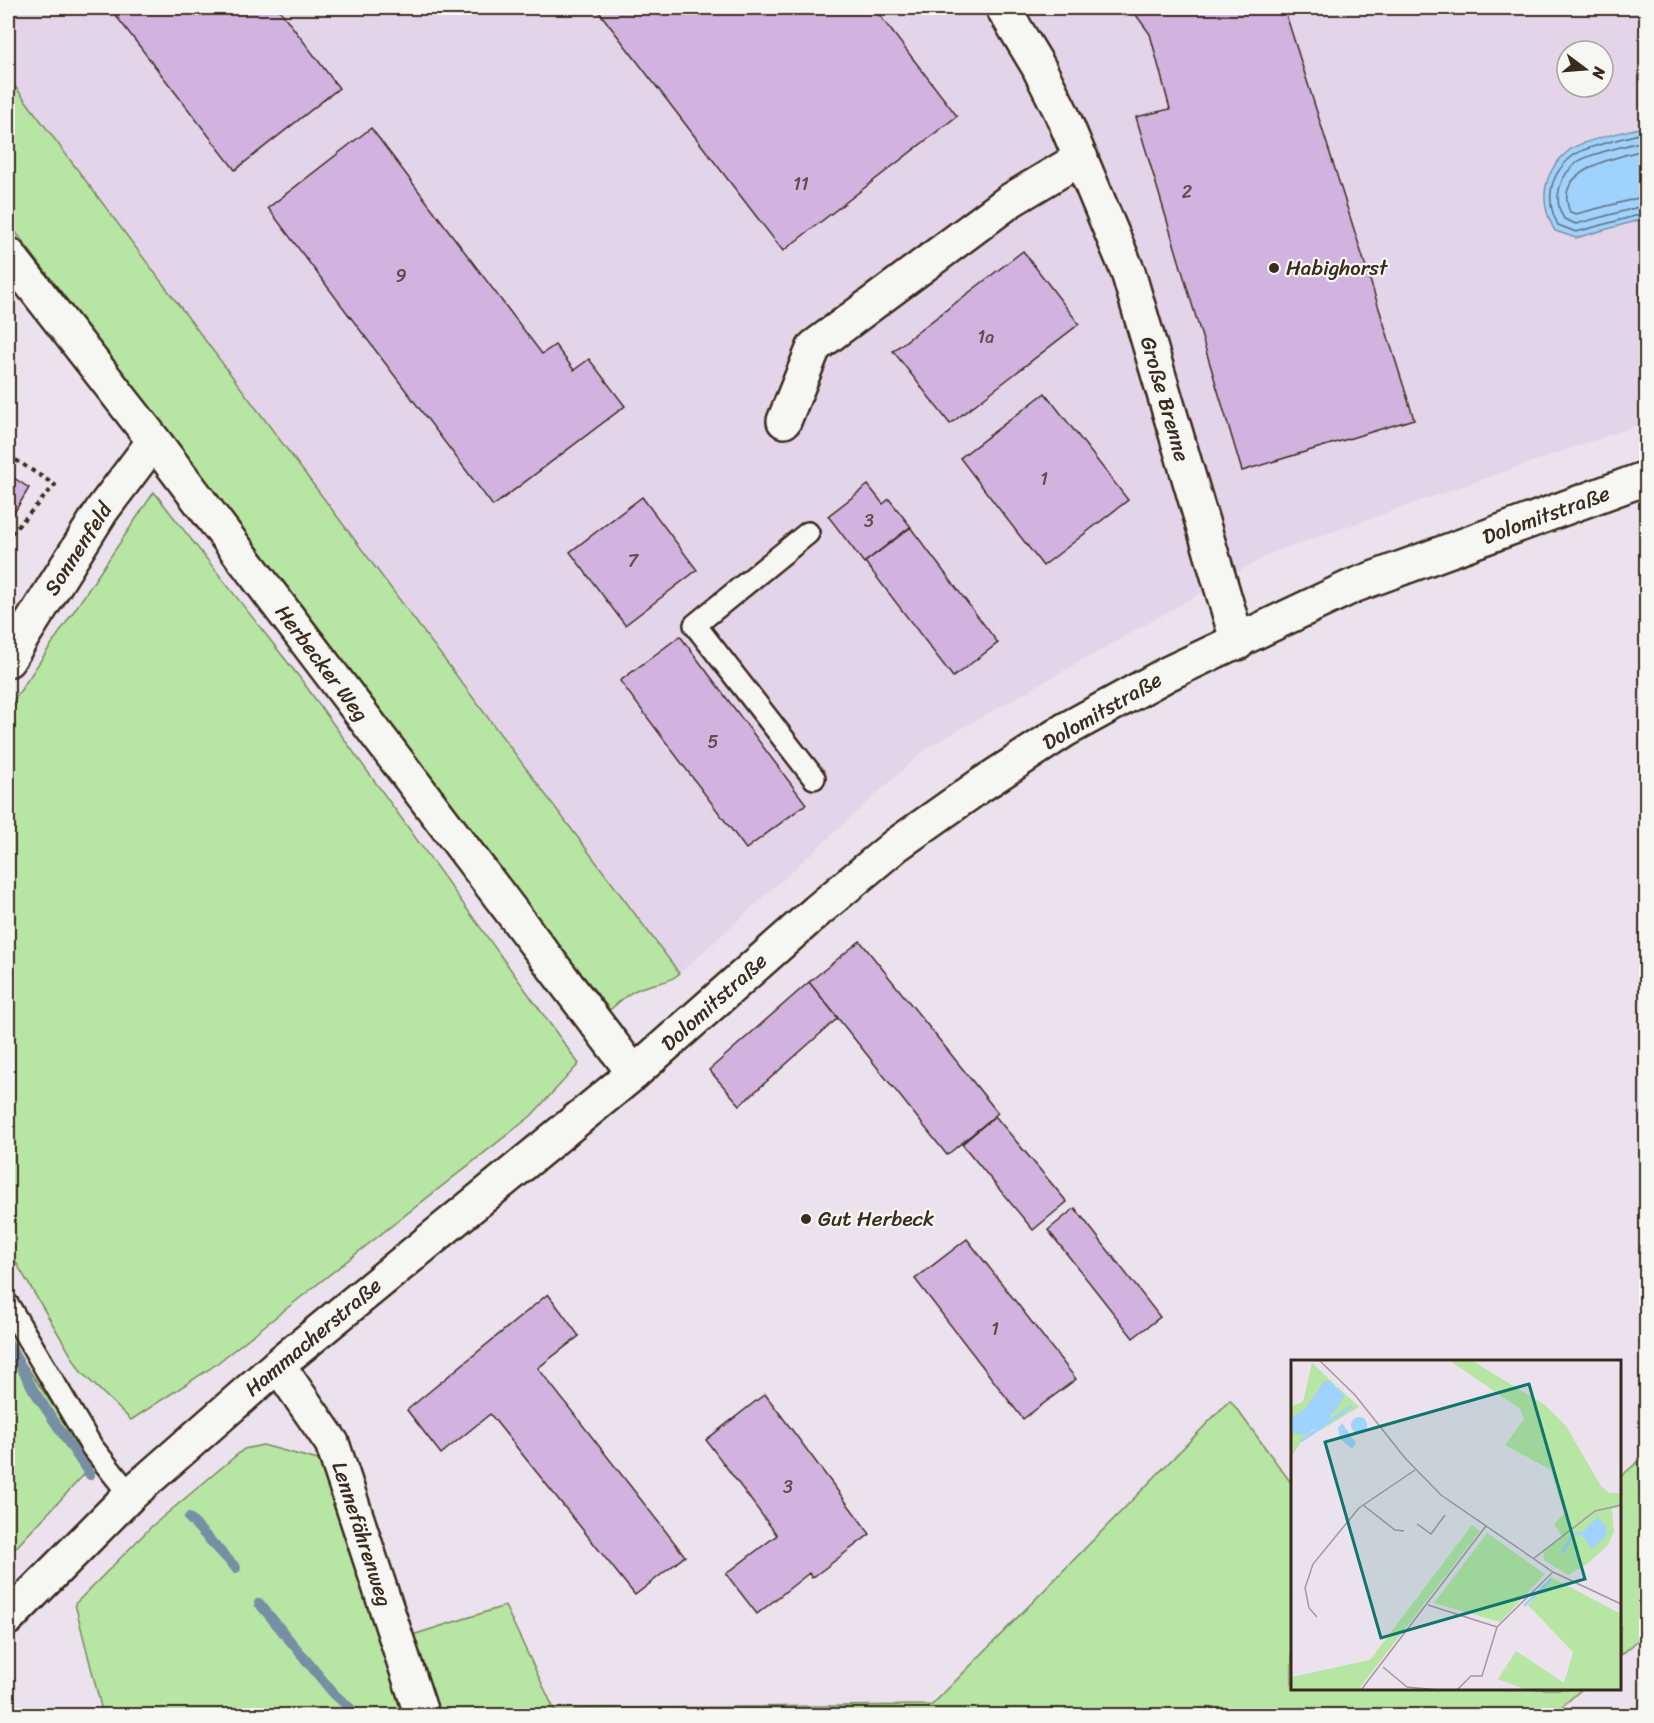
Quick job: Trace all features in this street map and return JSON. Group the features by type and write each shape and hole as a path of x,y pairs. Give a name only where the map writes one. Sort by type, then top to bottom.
{"street":[{"name":"Große Brenne","path":"1003,8 1038,66 1082,158 1128,272 1238,643"},
{"path":"784,421 814,347 1011,200 1082,158"},
{"name":"Herbecker Weg","path":"8,254 634,1073"},
{"name":"Sonnenfeld","path":"8,660 102,510 153,441"},
{"name":"Dolomitstraße","path":"634,1073 816,911 896,845 1065,730 1169,674 1238,643 1353,586 1647,478"},
{"name":"Hammacherstraße","path":"8,1618 130,1495 278,1365 634,1073"},
{"name":"Lennefährenweg","path":"278,1365 332,1443 422,1716"}],"lane":[{"path":"808,533 695,625 814,778"},
{"path":"8,1305 92,1447 130,1495"}],"path":[{"path":"8,454 55,484 8,537"}],"shaded area":[{"path":"8,8 1646,8 1646,422 1272,553 927,748 679,974 8,77"}],"green space":[{"path":"8,77 674,966 679,974 675,977 636,990 610,1010 423,770 8,222"},
{"path":"154,492 300,678 579,1064 531,1116 211,1368 131,1420 81,1372 8,1249 8,709"},
{"path":"8,1339 93,1465 8,1556"},
{"path":"1230,1400 1291,1483 1291,1690 1581,1690 1551,1716 103,1715 75,1604 152,1526 244,1449 263,1445 325,1462 406,1637 505,1606 554,1709 932,1705"},
{"path":"1646,1455 1646,1633 1621,1655 1621,1476"}],"water":[{"path":"1646,126 1646,218 1576,238 1555,231 1546,209 1545,198 1549,177 1561,158 1571,149 1585,142"}],"building":[{"path":"110,8 278,8 339,88 235,170"},
{"path":"596,8 874,8 957,116 783,251"},
{"name":"Habighorst","path":"1131,8 1284,8 1414,419 1242,471 1136,117 1170,109 1150,34"},
{"path":"371,128 542,354 555,345 574,370 589,359 625,406 493,506 268,208"},
{"path":"1023,251 1079,324 950,424 893,351"},
{"path":"1045,393 1128,500 1043,566 960,458"},
{"path":"8,474 29,488 8,523"},
{"path":"868,485 883,504 889,499 911,527 864,563 828,516"},
{"path":"642,497 697,570 625,625 570,552"},
{"path":"910,527 998,643 953,677 865,562"},
{"path":"680,636 806,804 746,849 620,681"},
{"path":"860,941 998,1113 947,1155 809,982"},
{"path":"809,982 838,1018 740,1105 709,1070"},
{"path":"995,1116 1067,1202 1033,1230 962,1144"},
{"path":"1075,1208 1160,1317 1133,1338 1048,1230"},
{"path":"967,1239 1076,1379 1023,1419 915,1279"},
{"path":"548,1294 579,1336 538,1368 685,1556 635,1595 490,1414 441,1454 407,1410"},
{"path":"765,1394 870,1534 812,1578 809,1573 757,1614 726,1574 777,1535 706,1440"}],"waterway":[{"path":"8,1343 34,1391 90,1475"},
{"path":"189,1518 236,1568"},
{"path":"259,1603 334,1694 359,1716"}],"place":[{"name":"Habighorst","path":"1274,268"},
{"name":"Gut Herbeck","path":"806,1219"}]}
